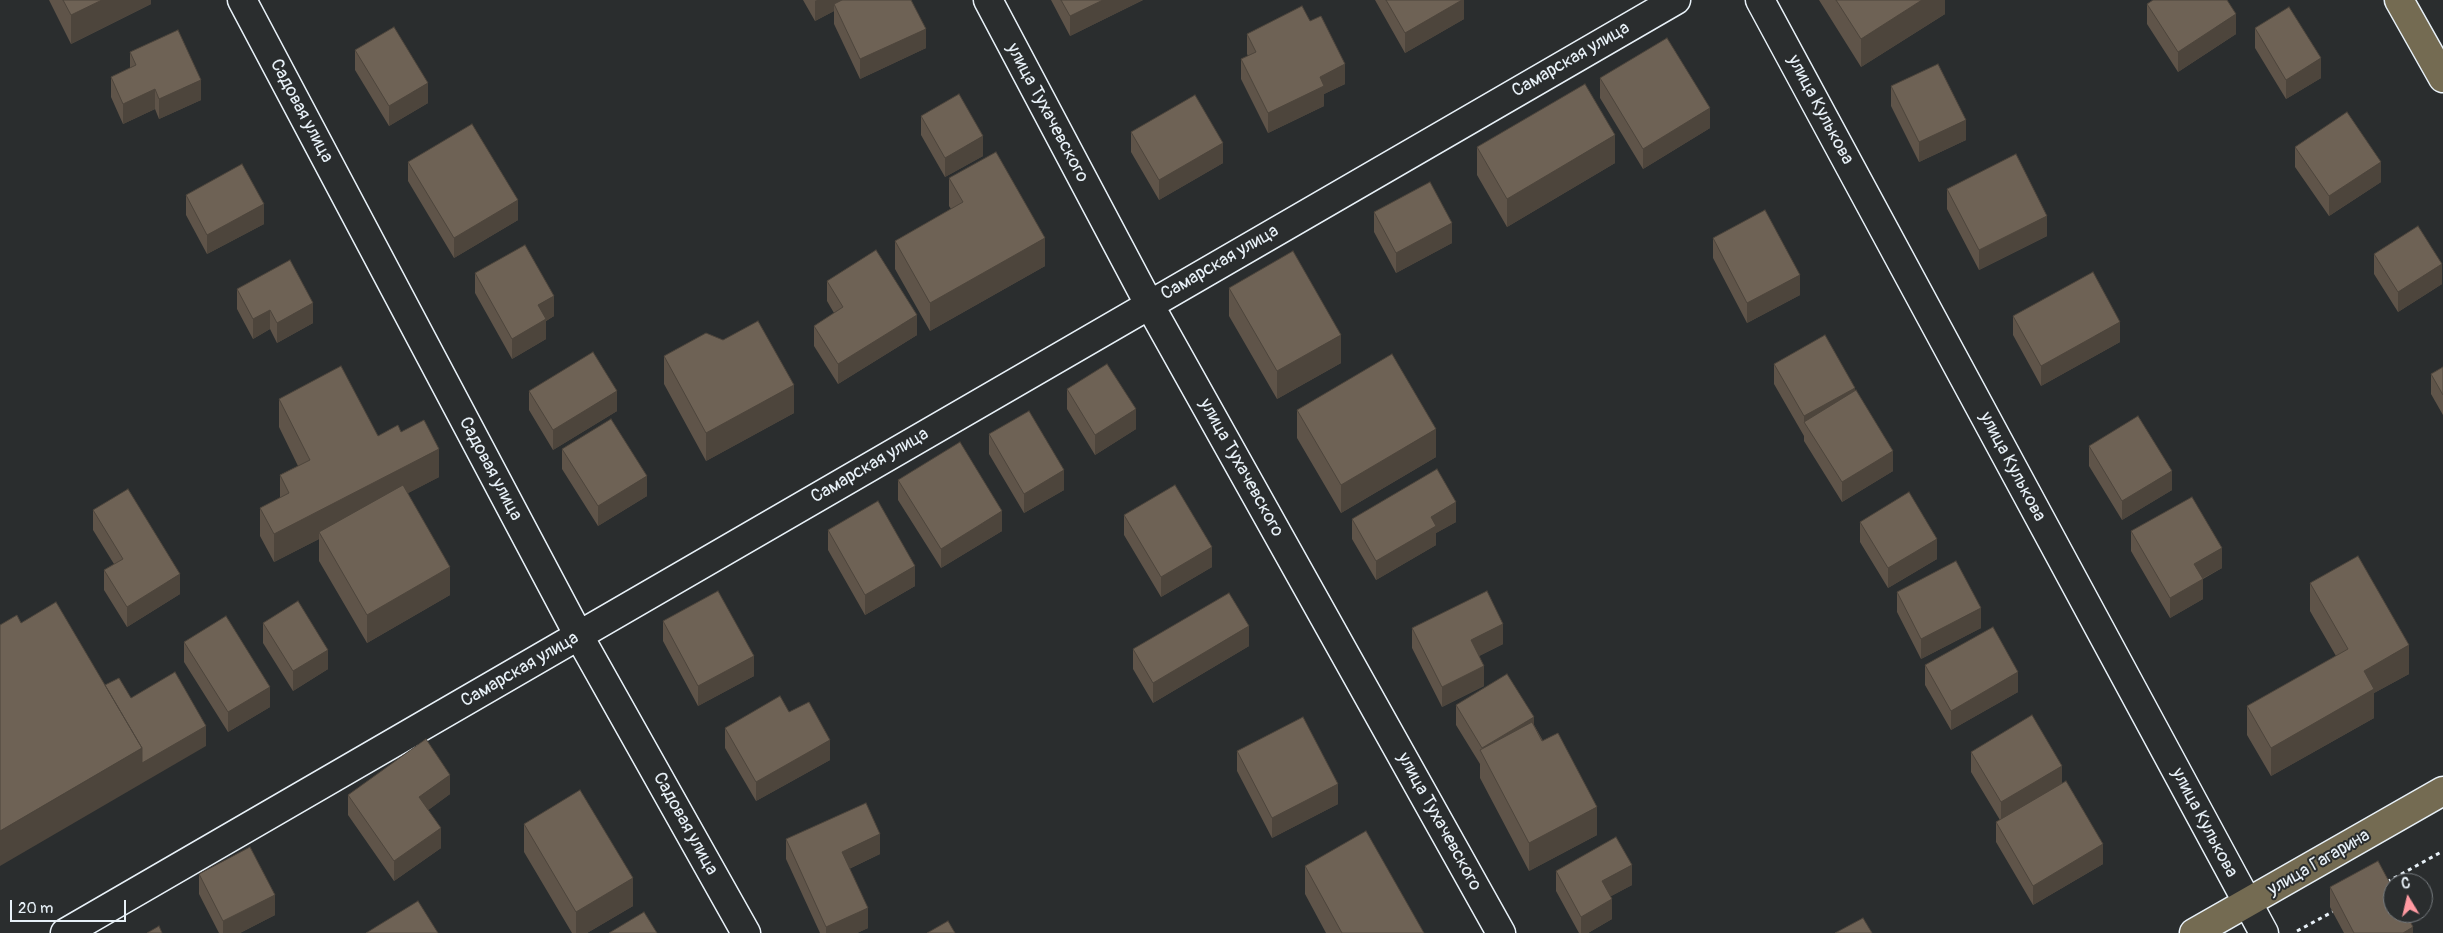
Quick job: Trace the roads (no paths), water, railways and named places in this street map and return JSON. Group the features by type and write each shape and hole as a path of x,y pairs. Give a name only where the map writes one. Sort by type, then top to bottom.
{"main road":[{"path":"2399,0 2443,78"},
{"name":"улица Гагарина","path":"2194,933 2443,791"}],"street":[{"name":"Садовая улица","path":"242,0 579,636 746,933"},
{"name":"улица Тухачевского","path":"988,0 1150,304 1501,933"},
{"name":"Самарская улица","path":"65,933 1676,0"},
{"name":"улица Кулькова","path":"1760,0 2264,933"}]}
